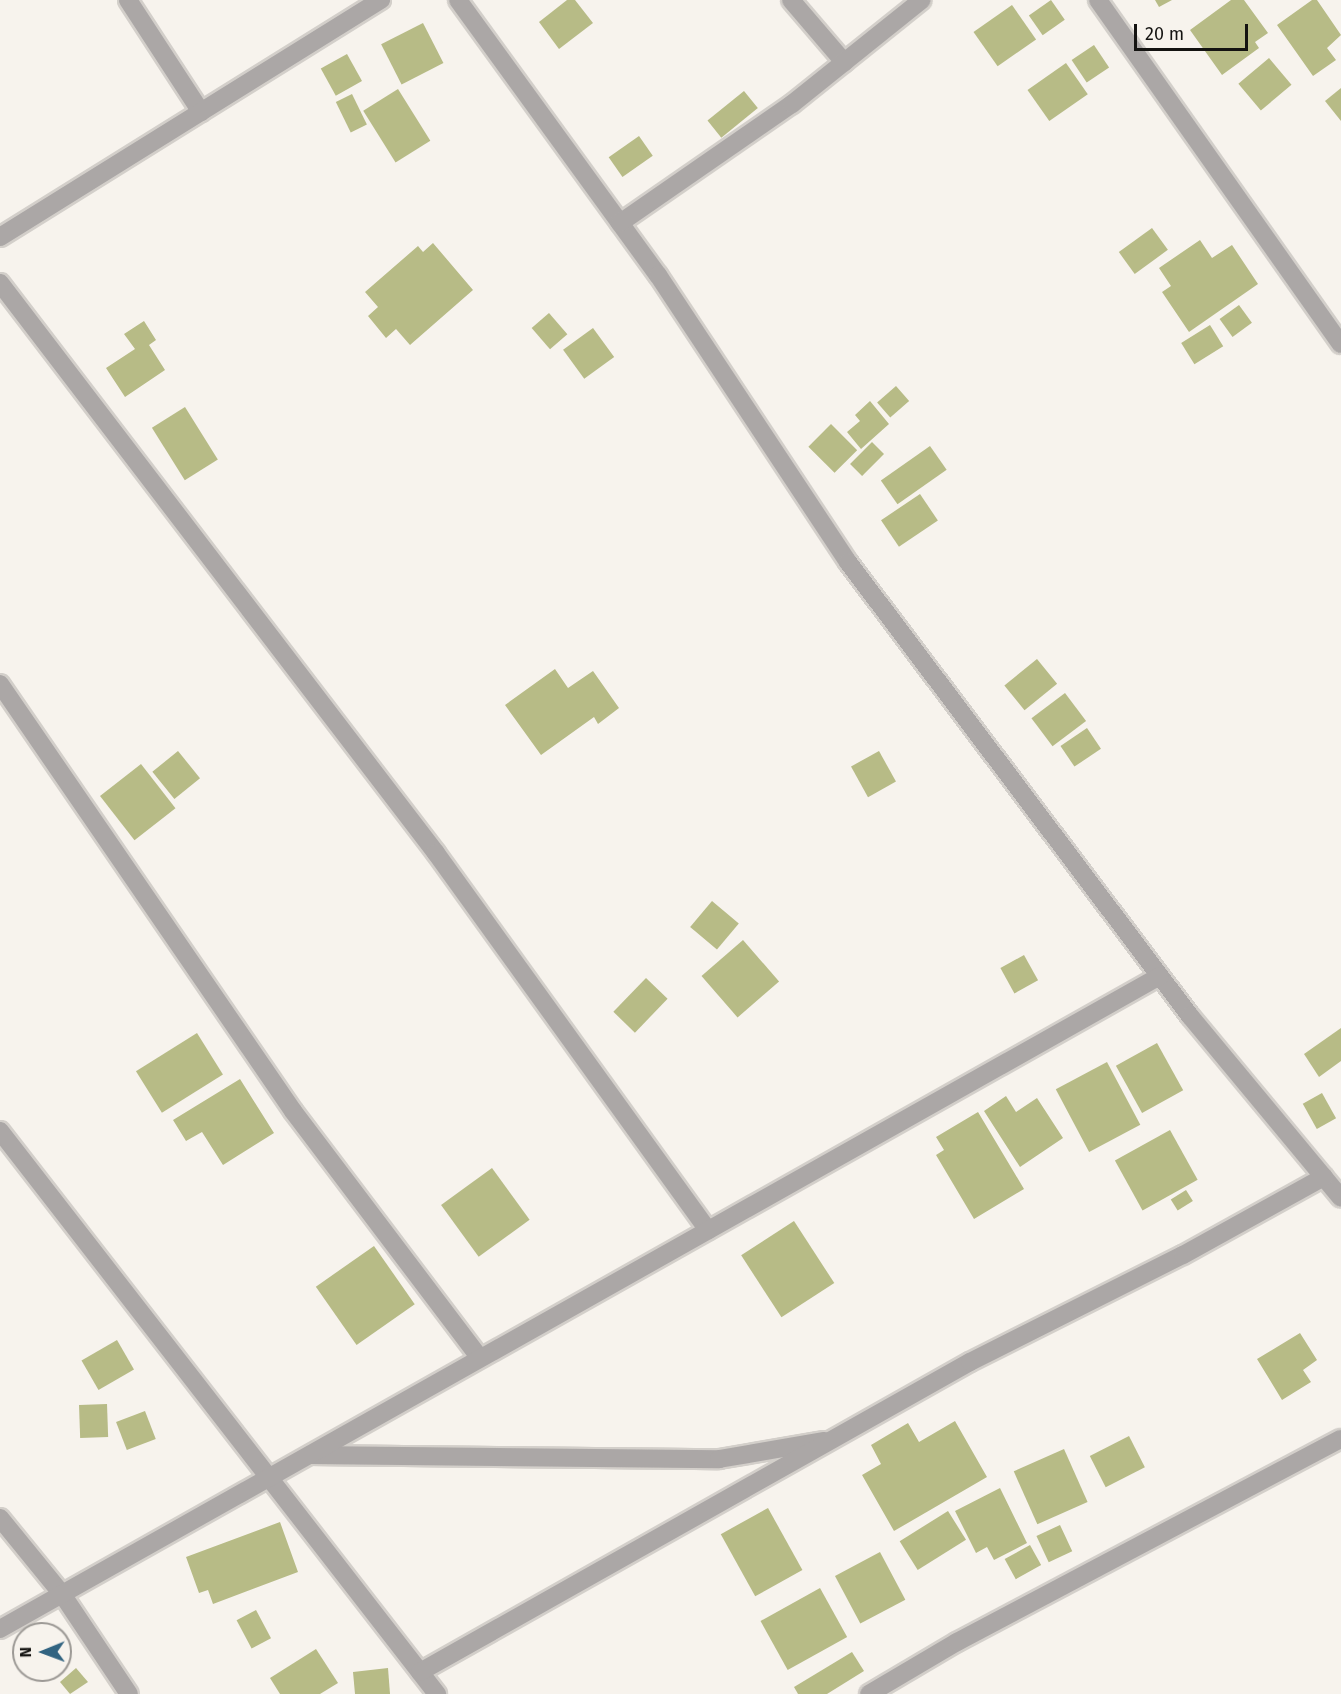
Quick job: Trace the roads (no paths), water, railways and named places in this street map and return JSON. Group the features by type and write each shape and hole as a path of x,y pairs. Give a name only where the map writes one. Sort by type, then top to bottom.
{"street":[{"path":"128,0 201,112"},
{"path":"0,237 381,0"},
{"path":"458,0 620,223 848,562 1160,976 1341,1198"},
{"path":"791,0 844,62"},
{"path":"620,223 792,104 922,0"},
{"path":"1098,0 1341,344"},
{"path":"0,283 436,853 708,1230"},
{"path":"0,684 292,1111 480,1358"},
{"path":"0,1629 1160,976"},
{"path":"0,1131 437,1694"},
{"path":"420,1672 970,1362 1183,1255 1323,1178"},
{"path":"869,1694 957,1642 1341,1439"},
{"path":"308,1455 719,1459 797,1443 830,1441"},
{"path":"0,1518 63,1594 129,1694"}]}
